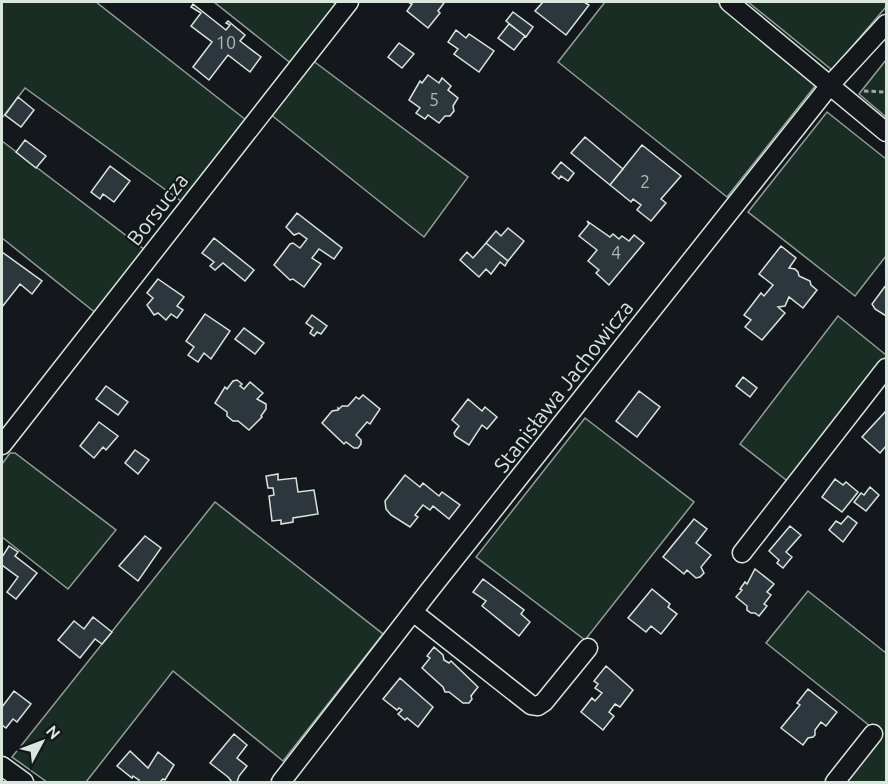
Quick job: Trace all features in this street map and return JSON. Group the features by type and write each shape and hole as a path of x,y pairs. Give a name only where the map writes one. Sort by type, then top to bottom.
{"street":[{"name":"Borsucza","path":"2,444 349,2"},
{"path":"729,2 831,84 886,132"},
{"name":"Stanisława Jachowicza","path":"281,783 413,612 831,84 886,24"},
{"path":"742,553 886,368"},
{"path":"413,612 531,705 538,706 544,702 588,648"},
{"path":"835,783 873,734"},
{"path":"2,766 24,783"}],"green space":[{"path":"2,2 96,2 246,120 181,201 25,88 2,118"},
{"path":"214,2 333,2 336,5 293,65"},
{"path":"605,2 717,2 819,81 727,197 558,62"},
{"path":"748,2 886,2 886,7 832,70"},
{"path":"312,60 468,177 424,237 270,114"},
{"path":"886,60 886,117 859,94"},
{"path":"827,112 886,159 886,256 855,296 748,212"},
{"path":"2,141 145,250 97,314 2,238"},
{"path":"838,316 886,355 886,360 790,483 740,444"},
{"path":"585,418 694,502 585,640 476,557"},
{"path":"10,453 15,453 116,530 68,589 2,537 2,464"},
{"path":"215,502 383,634 283,761 173,671 86,782 47,782 12,757"},
{"path":"808,591 886,653 886,782 842,782 880,734 766,643"}],"building":[{"path":"408,2 444,3 438,11 440,13 428,28 407,11 412,4"},
{"path":"543,2 584,2 589,5 566,35 535,11"},
{"path":"193,4 226,30 230,25 226,23 228,21 245,35 240,41 261,57 250,72 228,55 209,80 193,67 212,42 191,26 201,13 191,7"},
{"path":"513,12 533,27 526,37 506,21"},
{"path":"509,24 525,36 514,50 498,38"},
{"path":"456,30 466,38 469,34 494,51 479,72 454,54 458,49 448,42"},
{"path":"399,43 414,54 402,68 388,57"},
{"path":"428,75 439,83 442,78 451,86 448,90 458,98 453,106 454,111 439,123 428,115 425,119 416,113 420,108 409,100 420,81 422,83"},
{"path":"18,97 34,110 21,127 5,115"},
{"path":"585,137 623,169 610,185 571,153"},
{"path":"25,140 46,156 36,168 16,152"},
{"path":"642,145 681,176 661,199 666,203 651,221 637,210 641,205 633,199 631,202 610,185"},
{"path":"561,162 574,173 568,181 561,176 559,179 552,173"},
{"path":"110,166 130,181 114,202 103,194 100,199 91,192"},
{"path":"297,213 342,248 334,259 319,249 312,258 321,264 304,287 293,279 290,280 274,265 290,244 293,243 300,248 307,239 299,233 294,235 286,227"},
{"path":"587,221 610,237 613,234 619,239 622,236 629,241 634,235 644,243 609,285 596,273 599,270 588,261 597,250 579,236 589,224"},
{"path":"508,228 524,241 508,261 486,243 496,231 501,236"},
{"path":"214,238 254,270 245,281 223,263 215,270 210,266 214,262 202,253"},
{"path":"486,243 508,261 505,266 500,262 491,274 486,269 479,277 460,260 467,252 473,258"},
{"path":"781,246 796,258 789,268 795,269 799,276 810,281 817,290 803,308 789,297 785,306 778,307 785,313 762,340 745,327 751,320 744,315 761,293 764,296 773,285 759,274"},
{"path":"2,252 42,281 32,294 20,284 2,307"},
{"path":"158,279 184,297 177,306 183,310 177,318 171,314 166,320 158,313 154,315 147,305 153,298 147,293"},
{"path":"886,285 886,316 875,309 872,304"},
{"path":"205,314 230,331 211,359 204,353 198,362 188,355 194,347 186,341"},
{"path":"312,315 327,326 321,334 317,332 314,336 310,333 313,328 306,323"},
{"path":"244,328 264,343 255,354 235,339"},
{"path":"743,377 757,388 750,397 736,386"},
{"path":"237,380 244,389 250,382 263,393 257,399 266,404 262,417 249,430 238,421 233,421 227,416 227,412 215,403 225,387 227,389 233,381"},
{"path":"106,386 128,402 118,415 96,399"},
{"path":"639,391 660,407 637,437 616,421"},
{"path":"363,395 380,409 370,424 367,422 356,435 361,440 361,444 358,448 354,448 346,442 344,444 322,423 332,411 348,406 356,397 359,399"},
{"path":"468,399 482,411 485,407 497,417 487,429 482,425 469,445 455,436 454,433 459,426 452,420"},
{"path":"886,411 886,446 880,453 862,437"},
{"path":"99,422 118,436 106,450 103,447 94,458 80,446"},
{"path":"135,450 149,460 138,474 125,463"},
{"path":"278,474 278,480 296,478 298,492 314,490 318,514 293,518 293,522 281,524 281,520 272,521 269,496 274,495 273,488 268,488 266,476"},
{"path":"405,475 420,487 423,483 439,496 442,492 460,505 449,519 433,506 430,510 423,505 415,515 418,517 410,527 391,515 386,509 385,501"},
{"path":"835,479 843,485 846,482 858,492 842,512 822,497"},
{"path":"870,487 879,495 866,511 854,502"},
{"path":"848,516 857,523 843,542 829,530 836,521 841,524"},
{"path":"694,519 707,529 696,543 711,555 701,567 704,573 696,578 687,570 684,574 663,557"},
{"path":"790,526 801,535 786,552 792,557 783,568 777,563 779,560 769,551"},
{"path":"145,536 161,548 138,581 119,566"},
{"path":"9,546 18,552 15,556 37,573 16,599 7,592 18,577 2,565 2,557"},
{"path":"755,569 774,584 767,592 771,595 764,604 767,606 759,616 747,610 747,606 736,597 745,582 747,584"},
{"path":"483,579 524,610 521,614 530,622 519,636 482,606 486,601 473,592"},
{"path":"652,589 670,604 668,607 677,614 661,634 651,626 646,632 628,618"},
{"path":"93,617 112,632 102,644 95,639 80,658 58,640 74,621 84,629"},
{"path":"434,647 443,655 444,660 449,663 451,661 478,687 469,703 463,703 449,692 445,692 443,687 422,668 430,658 427,656"},
{"path":"606,666 633,690 620,707 615,704 609,712 614,716 603,730 581,712 592,698 595,701 602,693 595,688 598,684 594,681"},
{"path":"400,678 433,707 418,727 398,714 402,710 399,708 397,710 383,699"},
{"path":"808,689 837,712 826,726 821,722 815,730 815,735 808,738 803,745 781,728 800,705 797,703"},
{"path":"14,691 31,704 17,722 13,719 6,728 2,725 2,707"},
{"path":"234,734 247,745 237,758 247,766 237,782 232,782 210,763"},
{"path":"130,751 148,768 158,752 174,765 165,780 138,782 139,780 133,776 132,778 117,766"}]}
